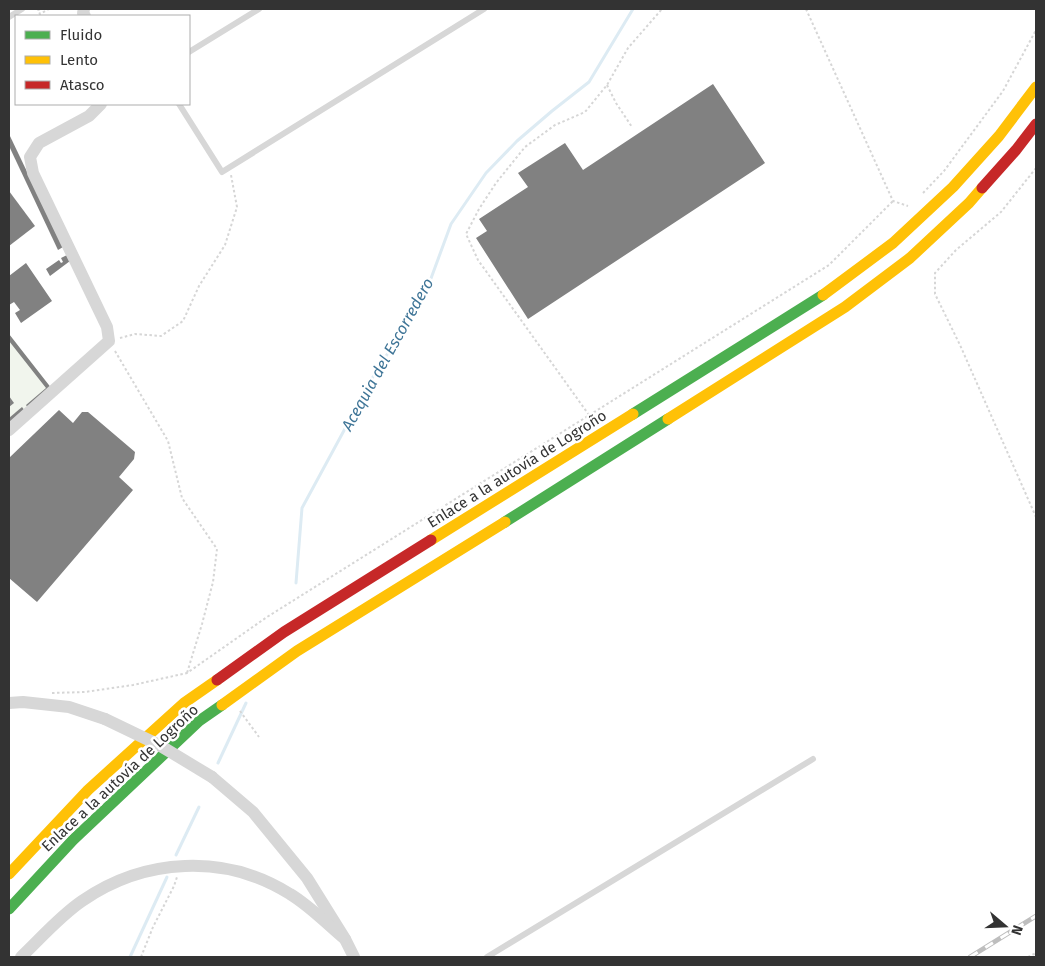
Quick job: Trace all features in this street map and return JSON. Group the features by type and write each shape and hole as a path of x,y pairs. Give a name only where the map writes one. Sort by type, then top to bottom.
{"highway":[{"name":"Enlace a la autovía de Logroño","path":"9,874 88,790 184,703 284,632 333,606 832,289 893,243 953,187 999,136 1036,87"},
{"name":"Enlace a la autovía de Logroño","path":"9,908 74,840 199,721 341,620 845,307 910,258 969,203 1016,150 1036,124"},
{"path":"9,923 28,902 74,840"}],"street":[{"path":"9,430 110,341 107,327 33,173 30,157 39,143 89,116 100,105"},
{"path":"9,703 24,702 68,707 105,719 159,745 212,777 253,812 307,878 354,957"},
{"path":"21,957 67,913 95,892 130,876 165,867 181,866 214,867 245,873 267,881 303,903 345,939"}],"lane":[{"path":"9,17 22,9"},
{"path":"190,51 259,9"},
{"path":"180,105 222,172 484,9"},
{"path":"487,957 812,759"}],"path":[{"path":"40,9 38,10 40,14 49,9"},
{"path":"589,415 478,260 466,234 496,183 525,147 555,125 585,112 607,84 628,48 662,9"},
{"path":"806,9 892,201 908,206"},
{"path":"920,195 944,171 1003,92 1036,30"},
{"path":"607,84 616,103 632,126"},
{"path":"186,673 213,582 217,549 182,498 168,441 110,341 135,334 161,336 183,321 199,286 225,245 237,207 230,167"},
{"path":"1036,168 1001,212 956,250 935,273 935,294 960,345 1036,517"},
{"path":"46,695 134,685 186,673 267,617 829,265 892,201"},
{"path":"239,709 259,737"},
{"path":"141,957 153,927 174,886 181,866"},
{"path":"1028,957 1036,953"}],"shaded area":[{"path":"9,334 52,389 9,423"}],"building":[{"path":"713,84 765,163 528,319 476,238 487,231 479,219 528,187 518,173 565,143 583,170"},
{"path":"9,134 63,247 58,250 9,146"},
{"path":"9,191 35,226 9,246"},
{"path":"67,255 70,261 50,276 46,269 59,260 61,263 63,262 61,258"},
{"path":"26,263 52,301 21,323 15,313 20,310 14,302 9,305 9,276"},
{"path":"9,334 52,389 28,408 26,405 46,388 9,341"},
{"path":"9,396 14,403 9,407"},
{"path":"22,407 25,411 9,423 9,418"},
{"path":"59,410 73,423 82,412 88,412 135,452 134,459 119,477 133,490 37,602 9,578 9,458"}],"waterway":[{"name":"Acequia del Escorredero","path":"296,583 302,508 373,377 426,292 451,224 486,173 517,141 589,82 633,9"},
{"name":"Acequia del Escorredero","path":"218,763 246,703"},
{"name":"Acequia del Escorredero","path":"176,855 199,807"},
{"name":"Acequia del Escorredero","path":"130,957 167,877"}],"railway":[{"path":"970,957 1036,916"}],"traffic: fast":[{"path":"633,414 823,295"},
{"path":"505,522 668,419"},
{"path":"9,909 73,840 199,721 222,705"}],"traffic: slow":[{"path":"823,295 893,243 953,187 999,136 1036,87"},
{"path":"668,419 845,307 910,258 969,203 982,188"},
{"path":"431,540 633,414"},
{"path":"222,705 297,651 505,522"},
{"path":"9,874 88,790 184,703 217,680"}],"traffic: jam":[{"path":"982,188 1036,124"},
{"path":"217,680 284,632 431,540"}]}
